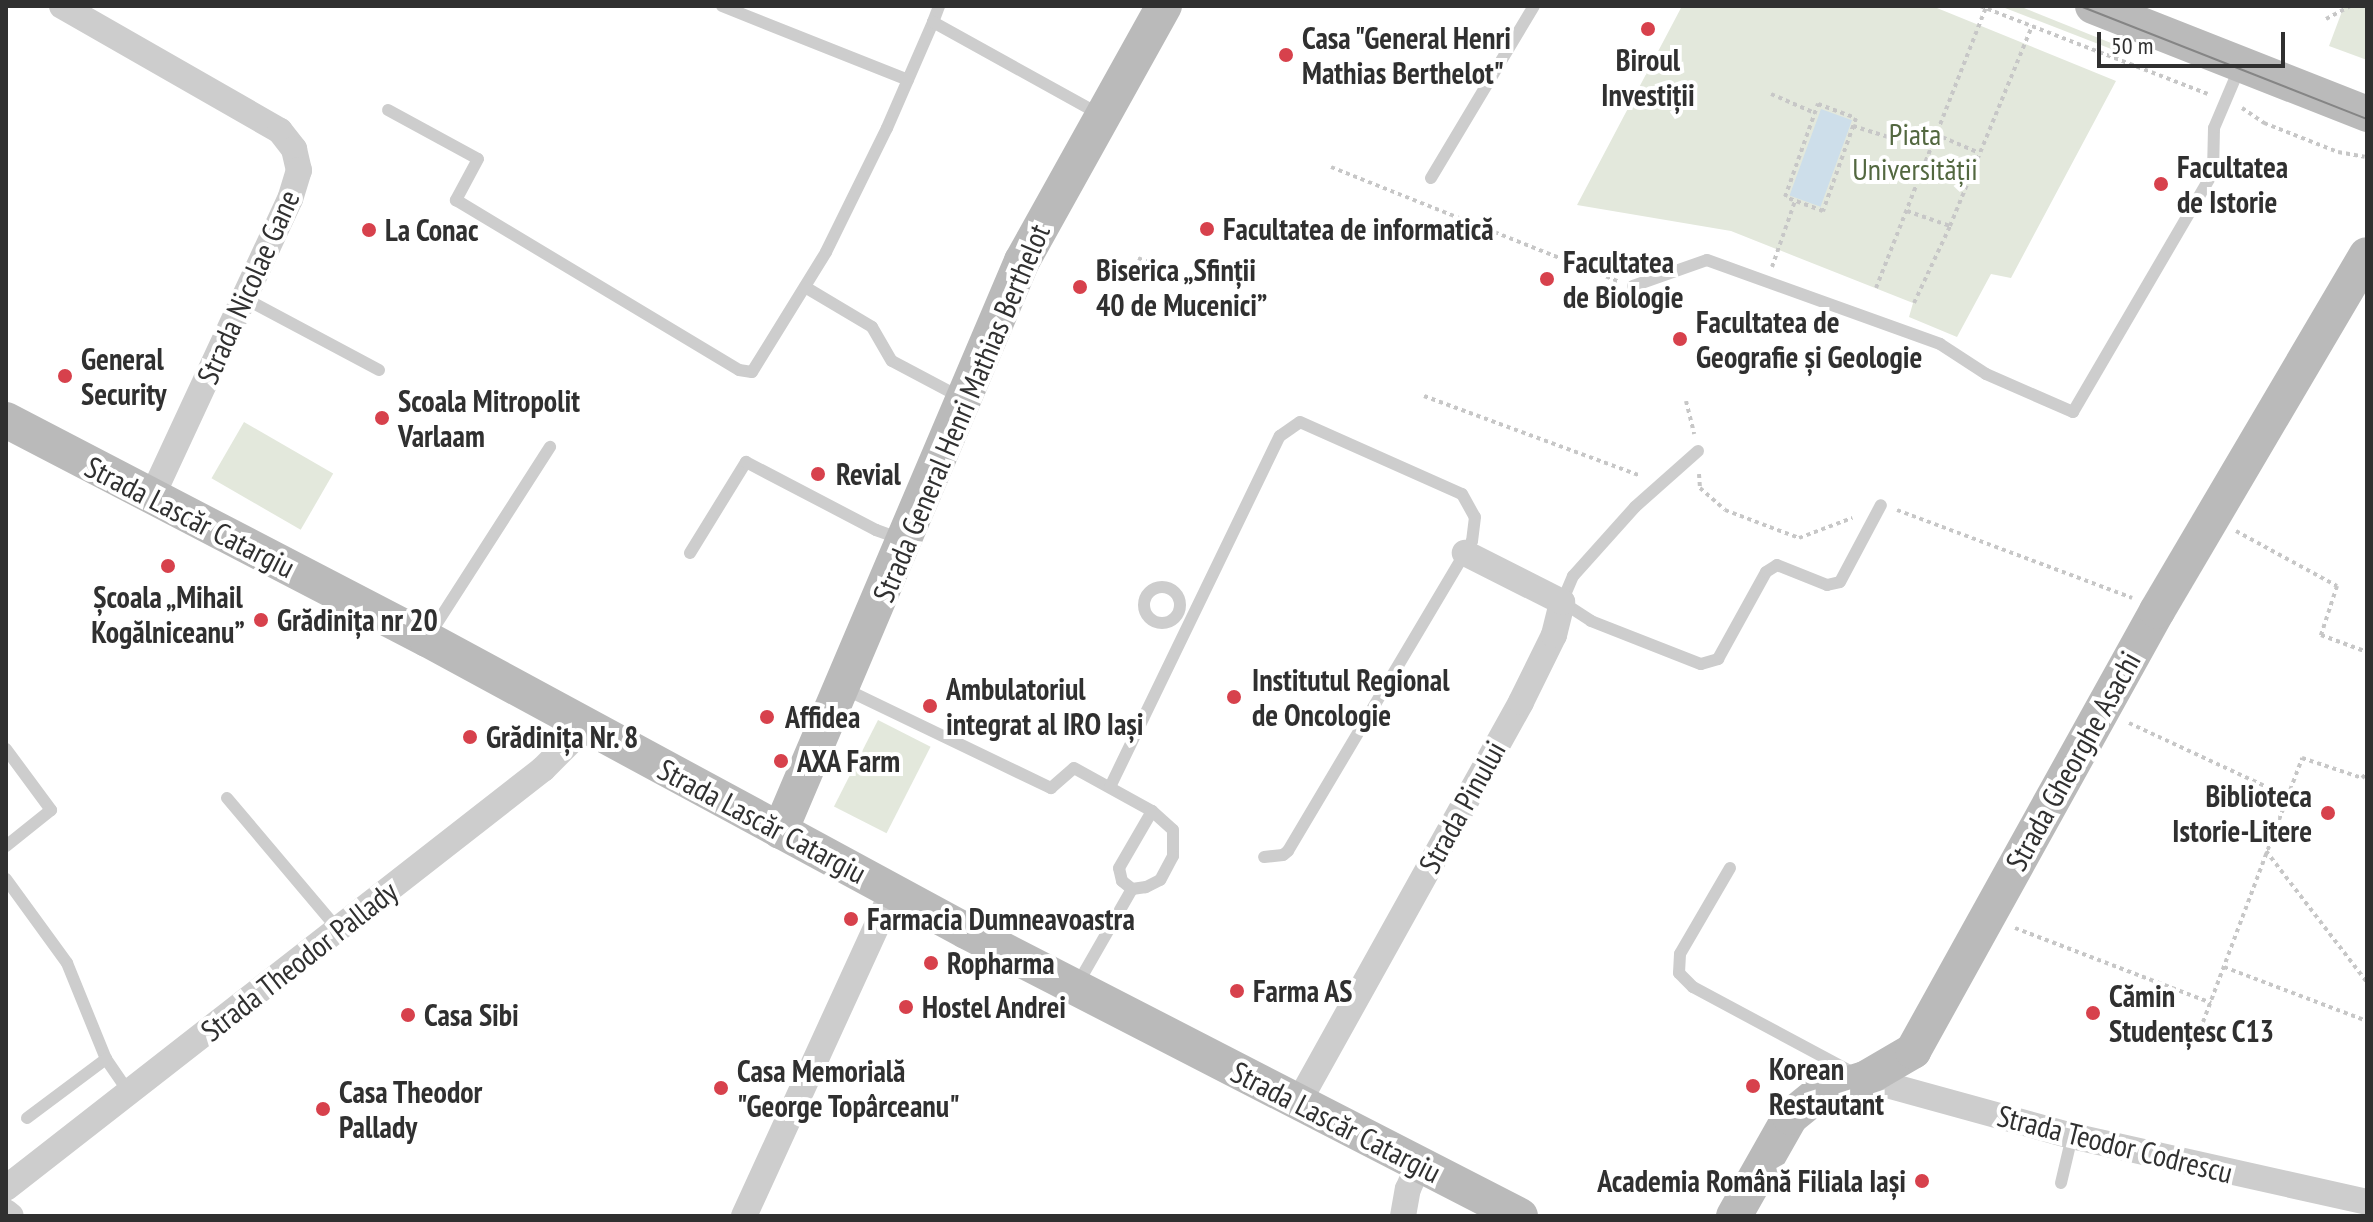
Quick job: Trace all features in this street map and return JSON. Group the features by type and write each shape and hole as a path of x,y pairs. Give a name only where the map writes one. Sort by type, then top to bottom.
{"street":[{"name":"Strada Nicolae Gane","path":"62,6 280,131 294,149 299,170 290,199 151,498"},
{"name":"Strada General Henri Mathias Berthelot","path":"780,831 1022,261 1164,6"},
{"path":"2093,6 2367,114"},
{"name":"Strada Gheorghe Asachi","path":"1734,1216 1790,1117 1820,1093 1865,1079 1913,1051 2157,611 2367,255"},
{"name":"Strada Lascăr Catargiu","path":"6,420 427,639 892,892 1520,1216"},
{"path":"1465,553 1562,602"},
{"name":"Strada Pinului","path":"1298,1103 1521,702 1554,635 1562,602"},
{"name":"Strada Theodor Pallady","path":"6,1188 543,769 585,727"},
{"path":"744,1216 892,892"},
{"name":"Strada Teodor Codrescu","path":"1865,1079 2072,1136 2367,1202"},
{"path":"1403,1216 1408,1189 1419,1164"},
{"path":"6,1212 11,1216"}],"lane":[{"path":"722,6 908,80"},
{"path":"388,110 478,159 456,200 739,370 752,372 805,287 853,198 939,6"},
{"path":"1431,178 1534,6"},
{"path":"933,22 1102,116"},
{"path":"1633,286 1707,260 1940,344 1986,374 2073,412 2213,172 2214,128 2241,64"},
{"path":"805,287 872,327 892,361 963,399"},
{"path":"244,298 379,370"},
{"path":"1110,787 1181,621 1280,436 1300,422 1462,494 1475,517 1472,541 1288,851 1283,855 1264,857"},
{"path":"427,639 550,447"},
{"path":"1698,451 1662,483 1573,576 1562,602 1591,621 1701,664 1718,659 1766,572 1777,565 1827,585 1840,582 1881,505"},
{"path":"690,553 746,462 876,530 904,540"},
{"path":"843,688 1051,788 1074,768 1152,811 1173,830 1173,856 1160,880 1132,889 1122,881 1119,868 1152,811"},
{"path":"6,749 51,810 6,846"},
{"path":"227,798 337,928"},
{"path":"1730,868 1680,954 1679,973 1693,987 1865,1079"},
{"path":"6,879 67,963 106,1059 130,1094"},
{"path":"1076,987 1132,889"},
{"path":"27,1118 106,1059"},
{"path":"2061,1183 2072,1136"}],"path":[{"path":"1980,6 2225,101 2264,123 2308,141 2338,152 2365,157"},
{"path":"2326,19 2350,6"},
{"path":"1876,288 1986,8"},
{"path":"1914,303 1950,226 1977,152 2032,26"},
{"path":"1771,94 1815,113"},
{"path":"1818,104 1856,118 1823,211 1785,197 1815,113 1818,104"},
{"path":"1853,126 1898,140"},
{"path":"1935,134 1977,152"},
{"path":"1331,167 1615,280"},
{"path":"1768,280 1795,201"},
{"path":"1907,211 1950,226"},
{"path":"1138,258 1167,269"},
{"path":"1424,396 1662,483"},
{"path":"2213,519 2337,586 2321,635 2367,652"},
{"path":"2104,711 2286,796"},
{"path":"2203,1022 2302,758 2362,778 2367,773"},
{"path":"2266,851 2367,982"},
{"path":"1986,916 2065,950 2211,1003"},
{"path":"2224,967 2367,1021"}],"green space":[{"name":"Piata Universității","path":"1682,6 1932,6 2116,81 2011,278 1991,274 1957,337 1909,317 1913,303 1731,231 1577,205"},
{"path":"2000,6 2019,6 2121,47 2119,52"},
{"path":"2344,6 2367,6 2367,60 2329,46"},
{"path":"244,422 333,473 301,530 212,478"},
{"path":"878,720 931,747 887,833 834,806"}],"water":[{"path":"1821,109 1852,120 1821,207 1790,195"}],"tram line":[{"path":"2080,6 2367,119"}],"place":[{"name":"Biroul Investiții","path":"1648,29"},
{"name":"Casa \"General Henri Mathias Berthelot\"","path":"1286,55"},
{"name":"Facultatea de Istorie","path":"2161,184"},
{"name":"Facultatea de informatică","path":"1207,229"},
{"name":"La Conac","path":"369,230"},
{"name":"Facultatea de Biologie","path":"1547,279"},
{"name":"Biserica „Sfinții 40 de Mucenici”","path":"1080,287"},
{"name":"Facultatea de Geografie și Geologie","path":"1680,339"},
{"name":"General Security","path":"65,376"},
{"name":"Scoala Mitropolit Varlaam","path":"382,418"},
{"name":"Revial","path":"818,474"},
{"name":"Școala „Mihail Kogălniceanu”","path":"168,566"},
{"name":"Grădinița nr 20","path":"261,620"},
{"name":"Institutul Regional de Oncologie","path":"1234,697"},
{"name":"Ambulatoriul integrat al IRO Iași","path":"930,706"},
{"name":"Affidea","path":"767,717"},
{"name":"Grădinița Nr. 8","path":"470,737"},
{"name":"AXA Farm","path":"781,761"},
{"name":"Biblioteca Istorie-Litere","path":"2328,813"},
{"name":"Farmacia Dumneavoastra","path":"851,919"},
{"name":"Ropharma","path":"931,963"},
{"name":"Farma AS","path":"1237,991"},
{"name":"Hostel Andrei","path":"906,1007"},
{"name":"Cămin Studențesc C13","path":"2093,1013"},
{"name":"Casa Sibi","path":"408,1015"},
{"name":"Korean Restautant","path":"1753,1086"},
{"name":"Casa Memorială \"George Topârceanu\"","path":"721,1088"},
{"name":"Casa Theodor Pallady","path":"323,1109"},
{"name":"Academia Română Filiala Iași","path":"1922,1181"}]}
